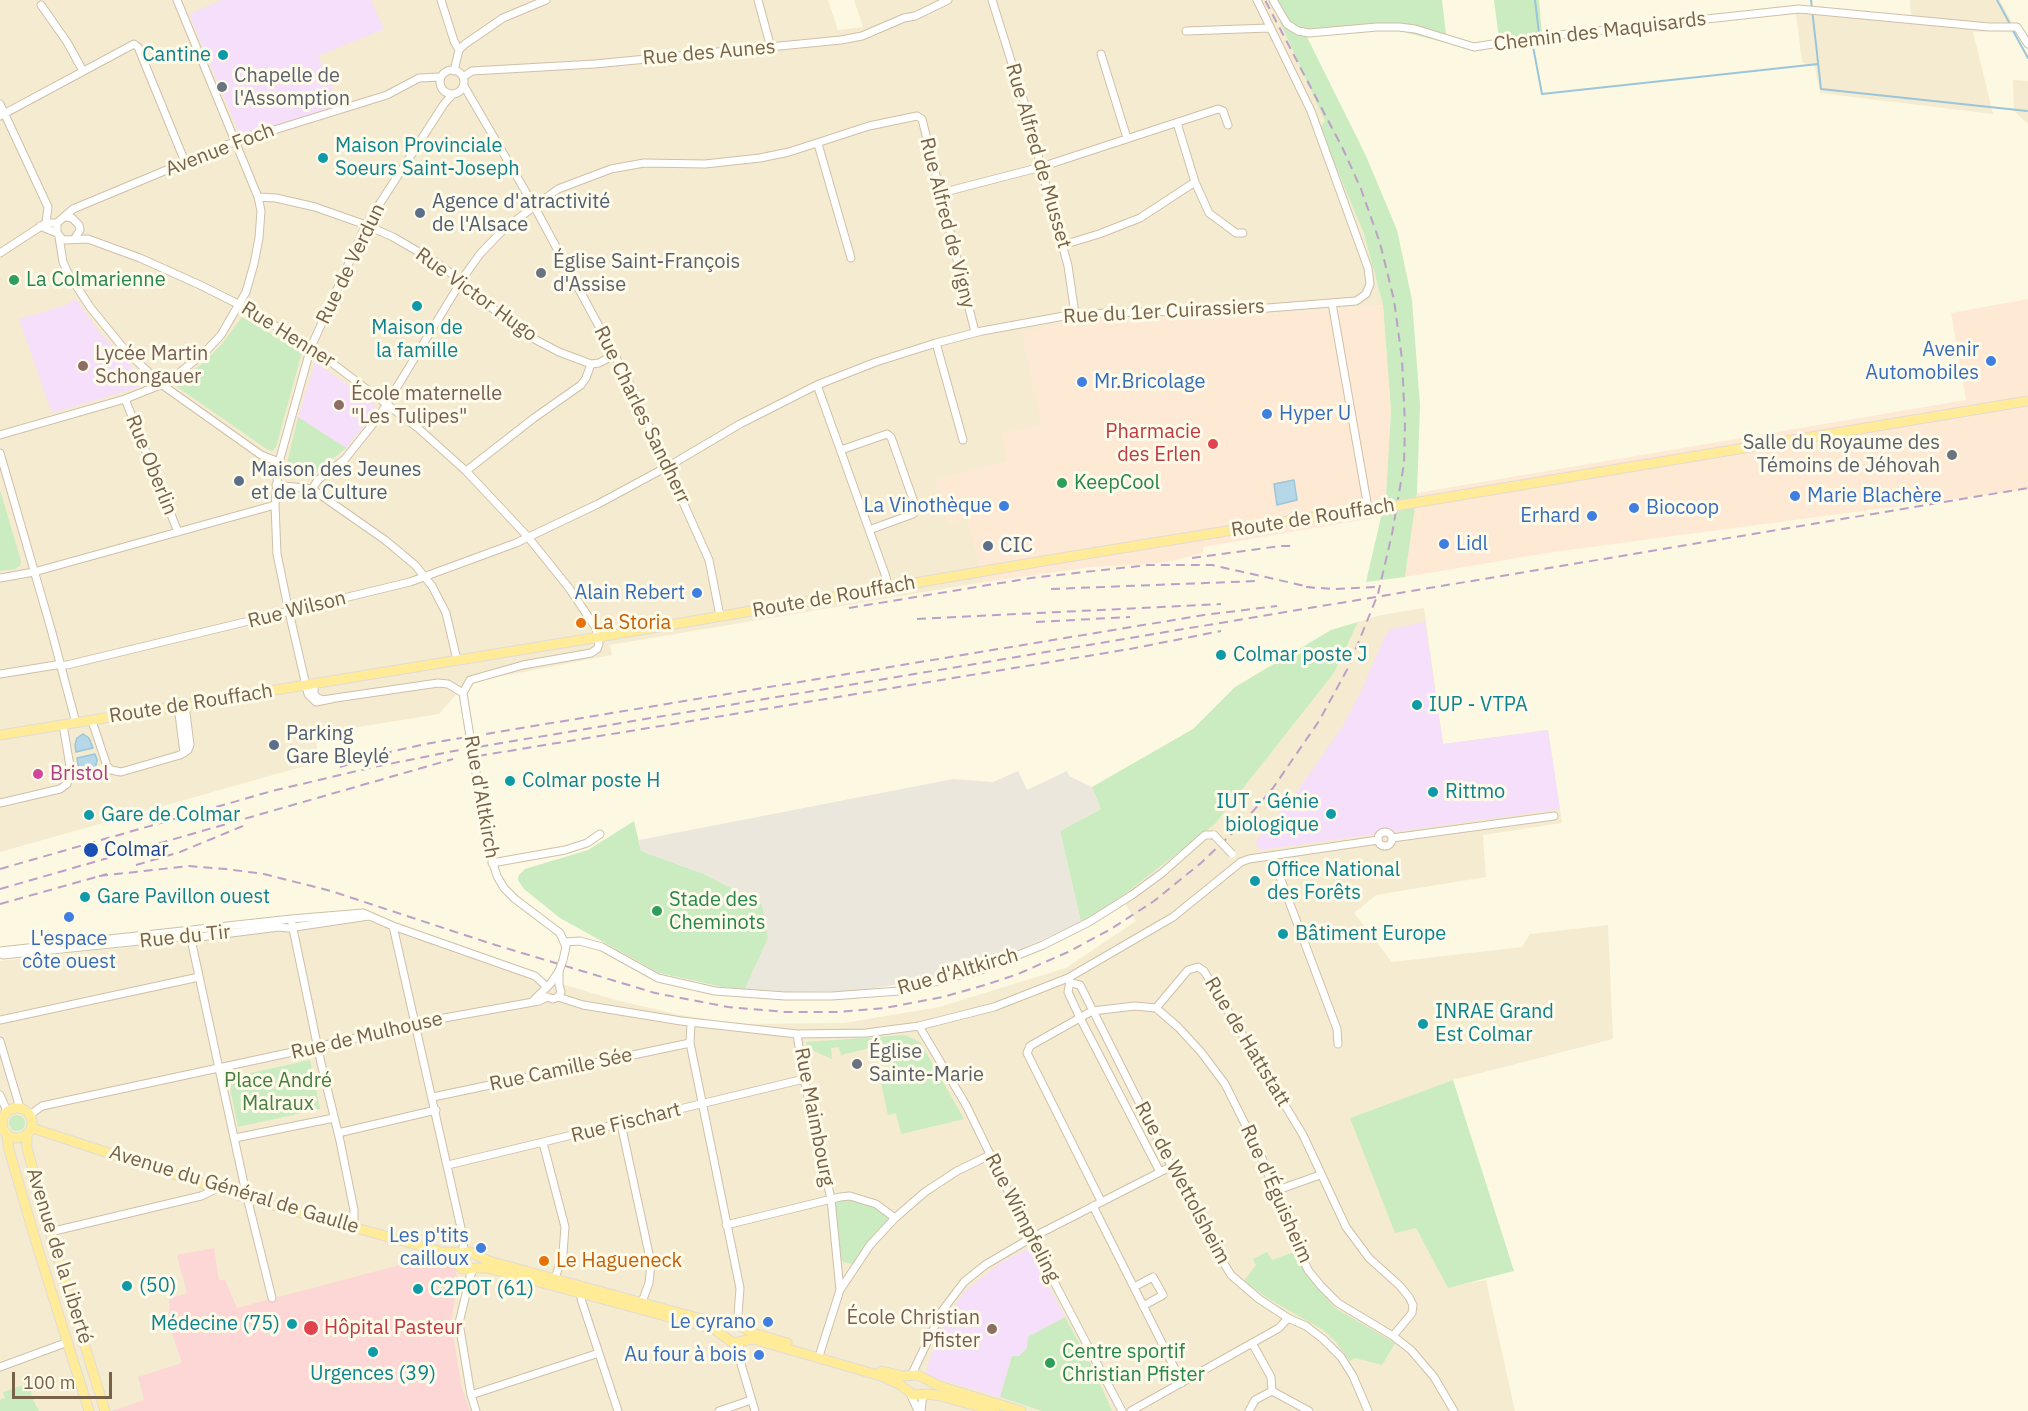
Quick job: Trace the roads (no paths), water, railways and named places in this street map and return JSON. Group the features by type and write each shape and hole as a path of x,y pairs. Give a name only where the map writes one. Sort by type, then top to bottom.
{"main road":[{"name":"Route de Rouffach","path":"64,727 76,723 1049,560 1368,508 1407,504 2028,401"},
{"path":"0,735 64,727"},
{"path":"0,740 64,727"},
{"path":"14,1108 20,1108 30,1115 29,1132 17,1139 7,1136 1,1128 3,1116 14,1108"},
{"name":"Avenue du Général de Gaulle","path":"29,1132 248,1198 354,1226 464,1259 489,1261 716,1323 736,1326 769,1338 902,1376 911,1376"},
{"name":"Avenue de la Liberté","path":"29,1132 27,1148 50,1232 105,1411"},
{"name":"Avenue de la Liberté","path":"7,1136 39,1252 89,1411"},
{"path":"474,1268 477,1259 464,1259 469,1270 487,1268 714,1329 733,1343 753,1339 881,1376 896,1382 916,1396 922,1394 941,1396 995,1411"},
{"path":"727,1339 726,1330 736,1326 744,1335 739,1342"},
{"path":"908,1392 906,1384 911,1376 918,1375 939,1386 1021,1411"},
{"path":"922,1394 927,1385 924,1378"}],"street":[{"path":"0,435 125,399 168,382 204,353 221,335 240,305 254,264 261,211 258,197 177,0"},
{"path":"441,0 459,50"},
{"path":"454,70 459,50 503,18 546,0"},
{"path":"758,0 771,48"},
{"name":"Rue des Aunes","path":"463,77 472,71 595,64 771,48 862,36 904,18 915,16 948,0"},
{"name":"Rue Alfred de Musset","path":"992,0 1029,118 1063,245 1075,314"},
{"path":"1186,31 1269,28 1257,0"},
{"name":"Chemin des Maquisards","path":"1274,0 1287,24 1298,31 1309,33 1399,27 1415,29 1474,47 1530,38 1799,9 1989,27 2017,27 2028,44"},
{"path":"41,5 68,42 83,71"},
{"name":"Rue du 1er Cuirassiers","path":"528,537 598,504 740,424 817,385 876,362 936,343 975,332 1075,314 1254,309 1356,301 1366,294 1370,284 1368,268 1311,111 1269,28"},
{"path":"3,115 134,44 138,47 185,162"},
{"path":"1101,54 1127,138"},
{"path":"452,93 464,86 463,77 454,70"},
{"path":"454,70 445,73 441,81 452,93 470,97"},
{"name":"Avenue Foch","path":"66,217 73,209 93,200 236,142 387,94 419,78 441,81"},
{"name":"Rue Charles Sandherr","path":"464,86 534,206 614,355 668,466 709,560 720,616"},
{"name":"Rue de Verdun","path":"310,685 289,612 278,554 275,505 279,462 311,347 366,225 452,93"},
{"path":"0,104 3,115 48,207 43,225"},
{"path":"941,192 1041,167 1218,109 1223,111 1228,125"},
{"name":"Rue Alfred de Vigny","path":"818,144 869,126 917,116 922,119 975,332"},
{"path":"1177,123 1195,182 1209,213 1236,234 1243,233"},
{"path":"312,489 318,480 345,459 387,403 461,281 480,254 504,229 558,189 611,169 644,164 705,164 743,160 818,144 850,258"},
{"path":"1063,245 1140,218 1195,182"},
{"name":"Rue Victor Hugo","path":"258,197 276,198 315,207 366,225 412,248 461,281 519,331 559,352 591,364"},
{"path":"76,221 82,206"},
{"path":"0,253 43,225 57,223 66,217 76,221 80,230 61,253"},
{"path":"57,223 61,253 68,273 90,307 125,350 161,384 261,455 279,462"},
{"path":"43,225 58,235 72,239"},
{"name":"Rue Henner","path":"80,230 88,239"},
{"name":"Rue Henner","path":"72,239 88,239 140,258 240,305 311,347 387,403 466,471 528,537 568,588 596,628 598,637"},
{"path":"1332,303 1368,508"},
{"path":"936,343 963,440"},
{"path":"466,471 534,418 580,386 591,364 599,363 614,355"},
{"path":"817,385 888,588"},
{"name":"Rue Oberlin","path":"125,399 178,532"},
{"path":"841,450 887,434 891,437 916,508 913,514 869,530"},
{"path":"0,453 76,723"},
{"path":"276,485 312,489 385,540 415,565 446,613 457,660"},
{"path":"0,578 34,572 275,505"},
{"name":"Rue Wilson","path":"0,674 67,665 410,582 528,537"},
{"path":"310,685 315,699 322,700 438,683 448,684 463,693 467,683 479,676 523,665 591,653 597,649 598,637"},
{"name":"Rue d'Altkirch","path":"463,693 492,863 500,882 509,893 560,933 565,942 580,940 602,947 658,978 716,991 750,995 821,996 899,991 981,969 1043,945 1089,922 1162,873 1205,835 1214,835 1241,862"},
{"path":"92,721 106,766 121,772 184,753 181,706"},
{"path":"0,803 60,789 67,784 71,772 64,727"},
{"path":"1241,862 1378,840 1380,844 1387,846 1392,838 1554,816"},
{"path":"492,863 565,850 587,843 600,834"},
{"path":"1272,856 1337,1029 1338,1044"},
{"name":"Rue du Tir","path":"94,943 189,930 363,913 393,926 535,976 552,990 583,1005 691,1023 797,1034 866,1033 919,1026 994,1007 1070,981 1173,917 1241,862"},
{"name":"Rue du Tir","path":"0,953 94,943 191,938 369,916"},
{"path":"291,919 354,1210 354,1226"},
{"path":"393,926 461,1228 468,1247 464,1259 466,1293"},
{"path":"189,930 272,1298"},
{"path":"552,990 566,952 565,942"},
{"name":"Rue de Hattstatt","path":"1156,1008 1188,970 1198,967 1204,971 1303,1135 1346,1227 1369,1258 1400,1286 1413,1305 1412,1313 1393,1336"},
{"path":"0,1020 199,977"},
{"name":"Rue de Wettolsheim","path":"1160,1172 1080,1018 1068,992 1070,981 1080,985 1215,1251 1231,1275 1259,1299 1288,1318 1306,1326 1323,1339 1341,1357 1353,1376 1367,1411"},
{"name":"Rue de Mulhouse","path":"30,1115 42,1106 414,1024 532,1002 552,990"},
{"path":"1101,1201 1027,1053 1030,1046 1092,1011 1135,1006 1156,1008"},
{"name":"Rue d'Éguisheim","path":"1156,1008 1202,1052 1225,1084 1258,1150 1308,1270 1338,1304 1393,1336 1411,1350 1434,1377 1454,1411"},
{"path":"691,1023 690,1043 740,1288 736,1326"},
{"name":"Rue Wimpfeling","path":"919,1026 966,1105 1031,1238 1122,1411"},
{"name":"Rue Maimbourg","path":"797,1034 804,1079 831,1199 840,1290"},
{"path":"0,1041 20,1108"},
{"name":"Rue Camille Sée","path":"433,1097 690,1043"},
{"name":"Rue Fischart","path":"448,1165 804,1079"},
{"path":"0,1095 3,1116"},
{"path":"338,1133 436,1110"},
{"path":"235,1138 334,1118"},
{"path":"621,1124 651,1263 649,1282 642,1302"},
{"path":"543,1143 565,1227 563,1253 555,1279"},
{"path":"820,1353 840,1290 870,1245 895,1218 926,1192 990,1155"},
{"path":"911,1376 938,1317 964,1282 985,1265 1031,1238 1172,1166"},
{"path":"1275,1191 1320,1175"},
{"path":"50,1232 201,1196 218,1188"},
{"path":"726,1225 850,1196 868,1200 895,1218"},
{"path":"1093,1206 1182,1383"},
{"path":"474,1268 459,1323 471,1395 476,1411"},
{"path":"1134,1287 1153,1277 1163,1296 1143,1306"},
{"path":"583,1294 581,1299 618,1411"},
{"path":"1131,1411 1279,1328 1288,1318"},
{"path":"727,1339 741,1364"},
{"path":"0,1367 68,1342"},
{"path":"739,1342 741,1364 755,1411"},
{"path":"1252,1343 1271,1377 1272,1391"},
{"path":"471,1395 599,1353"},
{"path":"922,1355 921,1366 924,1378"},
{"path":"1249,1411 1255,1400 1272,1391"},
{"path":"1272,1391 1309,1411"},
{"path":"908,1392 919,1411"},
{"path":"919,1411 922,1394"},
{"path":"719,1411 751,1400"}],"water":[{"path":"1294,480 1297,500 1277,505 1274,484"},
{"path":"83,734 89,738 93,748 76,752 77,738"},
{"path":"95,754 97,760 95,769 89,773 83,772 78,765 77,758"}],"waterway":[{"path":"1534,34 1539,33 1535,0"},
{"path":"1811,0 1821,89 2027,111"},
{"path":"1997,0 2010,24"},
{"path":"2012,29 2028,58"},
{"path":"1532,41 1542,94 1818,64"}],"railway":[{"path":"99,876 189,866 264,874 331,891 489,943 655,993 728,1007 785,1012 837,1012 885,1008 943,997 985,985 1018,974 1068,952 1111,929 1154,901 1201,863 1242,824 1273,788 1319,721 1348,668 1378,594 1392,534 1404,464 1402,359 1394,300 1380,243 1361,189 1343,149 1265,0"},
{"path":"0,869 272,791 454,751 2028,488"},
{"path":"1192,558 1280,546 1296,546"},
{"path":"849,608 1031,578 1148,565 1212,565 1314,588"},
{"path":"1051,589 1258,581"},
{"path":"1306,587 1334,589 1376,587"},
{"path":"917,619 1221,604"},
{"path":"340,767 377,755 425,744 1204,615 1277,606"},
{"path":"1036,622 1130,617"},
{"path":"478,756 1130,649 1221,631"},
{"path":"0,889 453,759"},
{"path":"136,865 180,852 243,826"},
{"path":"0,904 107,874"}],"place":[{"name":"Cantine","path":"223,55"},
{"name":"Chapelle de l'Assomption","path":"222,87"},
{"name":"Maison Provinciale Soeurs Saint-Joseph","path":"323,158"},
{"name":"Agence d'atractivité de l'Alsace","path":"420,213"},
{"name":"Église Saint-François d'Assise","path":"541,273"},
{"name":"La Colmarienne","path":"14,280"},
{"name":"Maison de la famille","path":"417,306"},
{"name":"Avenir Automobiles","path":"1991,361"},
{"name":"Lycée Martin Schongauer","path":"83,366"},
{"name":"Mr.Bricolage","path":"1082,382"},
{"name":"École maternelle \"Les Tulipes\"","path":"339,405"},
{"name":"Hyper U","path":"1267,414"},
{"name":"Pharmacie des Erlen","path":"1213,444"},
{"name":"Salle du Royaume des Témoins de Jéhovah","path":"1952,455"},
{"name":"Maison des Jeunes et de la Culture","path":"239,481"},
{"name":"KeepCool","path":"1062,483"},
{"name":"Marie Blachère","path":"1795,496"},
{"name":"La Vinothèque","path":"1004,506"},
{"name":"Biocoop","path":"1634,508"},
{"name":"Erhard","path":"1592,516"},
{"name":"Lidl","path":"1444,544"},
{"name":"CIC","path":"988,546"},
{"name":"Alain Rebert","path":"697,593"},
{"name":"La Storia","path":"581,623"},
{"name":"Colmar poste J","path":"1221,655"},
{"name":"IUP - VTPA","path":"1417,705"},
{"name":"Parking Gare Bleylé","path":"274,745"},
{"name":"Bristol","path":"38,774"},
{"name":"Colmar poste H","path":"510,781"},
{"name":"Rittmo","path":"1433,792"},
{"name":"IUT - Génie biologique","path":"1331,814"},
{"name":"Gare de Colmar","path":"89,815"},
{"name":"Colmar","path":"91,850"},
{"name":"Office National des Forêts","path":"1255,881"},
{"name":"Gare Pavillon ouest","path":"85,897"},
{"name":"Stade des Cheminots","path":"657,911"},
{"name":"L'espace côte ouest","path":"69,917"},
{"name":"Bâtiment Europe","path":"1283,934"},
{"name":"INRAE Grand Est Colmar","path":"1423,1024"},
{"name":"Église Sainte-Marie","path":"857,1064"},
{"name":"Les p'tits cailloux","path":"481,1248"},
{"name":"Le Hagueneck","path":"544,1261"},
{"name":"(50)","path":"127,1286"},
{"name":"C2POT (61)","path":"418,1289"},
{"name":"Le cyrano","path":"768,1322"},
{"name":"Médecine (75)","path":"292,1324"},
{"name":"Hôpital Pasteur","path":"311,1328"},
{"name":"École Christian Pfister","path":"992,1329"},
{"name":"Urgences (39)","path":"373,1352"},
{"name":"Au four à bois","path":"759,1355"},
{"name":"Centre sportif Christian Pfister","path":"1050,1363"}],"park label":[{"name":"Place André Malraux","path":"278,1092"}]}
